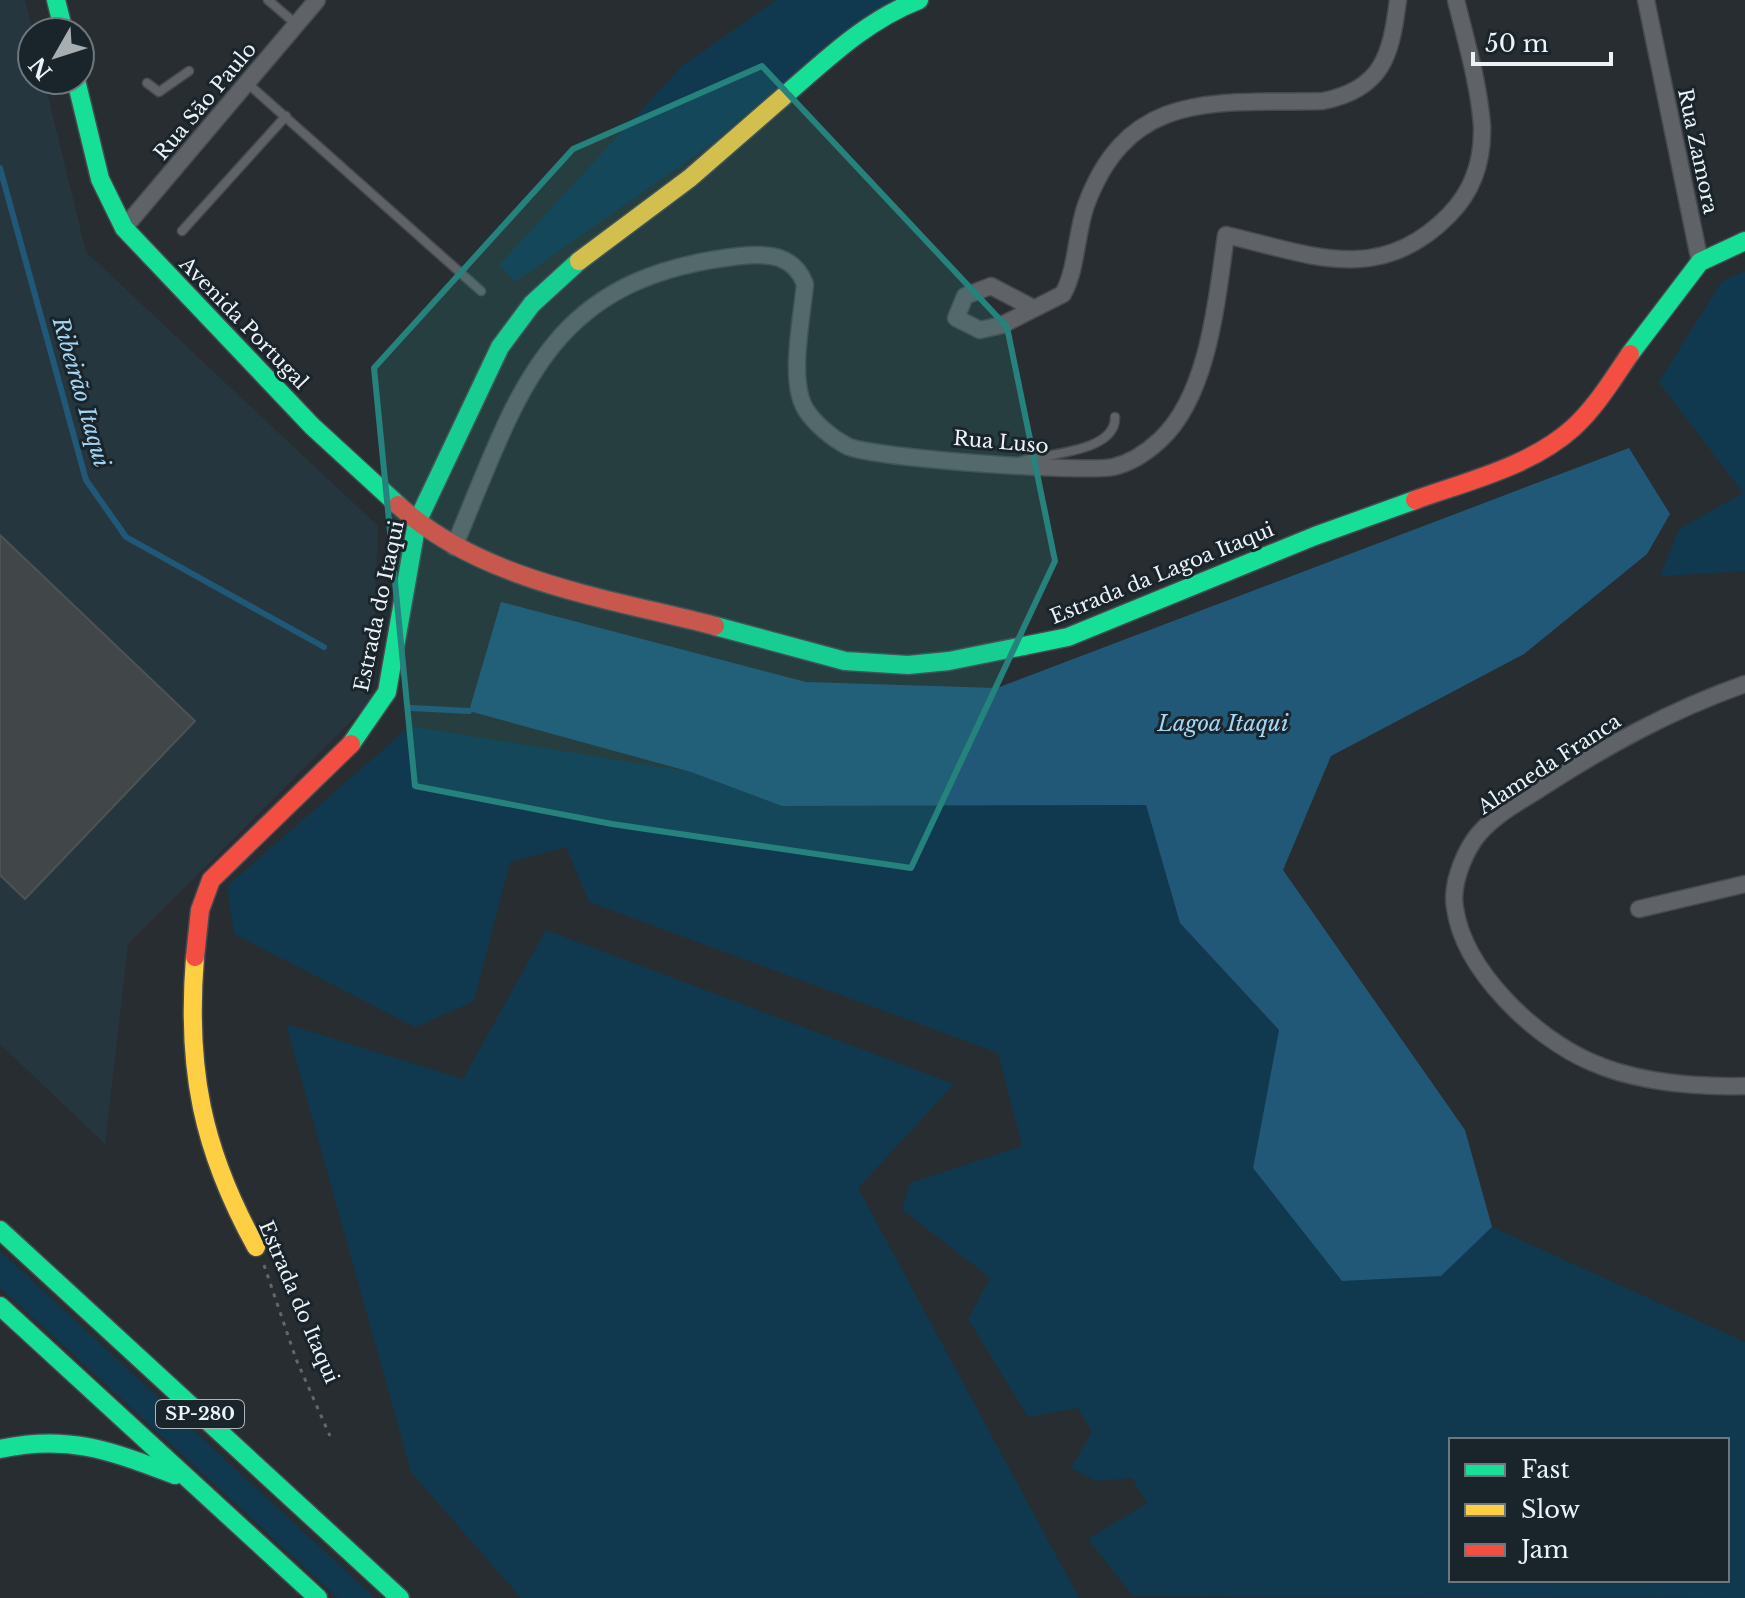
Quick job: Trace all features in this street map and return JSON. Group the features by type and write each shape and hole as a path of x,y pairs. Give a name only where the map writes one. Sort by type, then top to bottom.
{"main road":[{"name":"Estrada do Itaqui","path":"256,1247 223,1184 194,1090 188,1023 202,904 215,874 358,738 379,708 387,692 417,522 500,347 541,295 558,277 690,178 854,35 891,11 919,0"},
{"name":"Avenida Portugal","path":"80,96 100,179 124,228 312,426 417,522 454,547"},
{"name":"Estrada da Lagoa Itaqui","path":"454,547 518,574 845,661 908,665 1013,651 1068,637 1315,536 1515,464 1550,445 1572,429 1603,394 1658,313 1700,262 1745,241"},
{"name":"SP-280","path":"0,1230 400,1598"},
{"name":"SP-280","path":"0,1306 318,1598"},
{"path":"0,1449 73,1440 94,1444 189,1481"}],"street":[{"name":"Rua São Paulo","path":"124,228 317,0"},
{"path":"1033,308 1063,294 1083,214 1098,174 1124,139 1169,113 1204,104 1323,101 1350,93 1368,82 1387,58 1398,0"},
{"name":"Rua Luso","path":"454,547 512,410 555,338 584,313 621,288 649,277 734,257 778,257 790,261 799,270 805,284 797,388 805,410 823,429 848,446 882,453 1089,469 1131,461 1163,438 1193,389 1206,349 1226,235 1312,255 1348,260 1383,257 1404,251 1435,229 1472,186 1481,153 1482,126 1456,0"},
{"name":"Rua Zamora","path":"1646,0 1700,262"},
{"name":"Alameda Franca","path":"1745,684 1693,702 1607,745 1490,822 1466,853 1455,887 1454,908 1474,957 1492,986 1536,1028 1589,1061 1628,1075 1706,1087 1745,1086"},
{"path":"1639,909 1745,884"}],"lane":[{"path":"268,0 296,24"},
{"path":"147,83 159,92 189,71"},
{"path":"247,83 481,291"},
{"path":"182,231 286,116"},
{"path":"1014,464 1048,453 1098,444 1111,433 1115,417"}],"path":[{"name":"Estrada do Itaqui","path":"256,1247 296,1359 330,1436"}],"highlighted area":[{"path":"762,66 1007,327 1055,561 911,868 612,824 415,786 374,368 573,149"}],"shaded area":[{"path":"0,0 25,0 29,16 16,16 16,96 48,96 86,252 378,526 371,701 128,944 105,1144 0,1044"},
{"path":"776,0 895,0 838,36 710,145 515,282 499,265 682,66"},
{"path":"1745,271 1745,571 1660,576 1679,529 1743,493 1659,382 1722,281"},
{"path":"410,726 691,772 782,806 1146,805 1180,923 1279,1030 1253,1168 1441,1276 1492,1227 1745,1342 1745,1598 1133,1596 1088,1539 1147,1503 1132,1478 1096,1481 1071,1468 1092,1432 1078,1408 1028,1417 968,1319 990,1278 902,1209 910,1183 1022,1146 998,1053 589,902 566,847 510,862 474,1001 415,1027 234,934 227,886"},
{"path":"546,930 954,1084 858,1188 1079,1598 521,1598 411,1472 286,1024 463,1079"},
{"path":"0,1251 375,1598 338,1598 0,1287"}],"water":[{"name":"Lagoa Itaqui","path":"1629,448 1670,514 1647,554 1524,654 1331,756 1283,870 1465,1130 1492,1227 1441,1276 1342,1281 1253,1168 1279,1030 1180,923 1146,805 782,806 691,772 469,711 501,602 806,682 997,688"}],"building":[{"path":"0,535 195,721 25,899 0,875"}],"waterway":[{"name":"Ribeirão Itaqui","path":"0,168 86,480 126,537 324,647"},
{"name":"Ribeirão Itaqui","path":"411,708 469,711"}],"traffic: fast":[{"path":"56,0 60,16"},
{"path":"783,97 864,30 919,0"},
{"path":"80,96 100,179 124,228 312,426 398,505"},
{"path":"1630,354 1700,262 1745,241"},
{"path":"351,744 387,692 417,522 500,347 532,304 579,261"},
{"path":"715,626 845,661 908,665 949,661 1068,637 1315,536 1415,500"},
{"path":"0,1230 400,1598"},
{"path":"0,1306 318,1598"},
{"path":"0,1449 47,1443 69,1444 110,1452 175,1475"}],"traffic: slow":[{"path":"579,261 690,178 783,97"},
{"path":"195,957 193,1036 202,1107 222,1176 256,1247"}],"traffic: jam":[{"path":"1415,500 1498,471 1556,441 1589,411 1630,354"},
{"path":"398,505 432,531 507,570 590,596 715,626"},
{"path":"195,957 200,910 211,880 351,744"}]}
